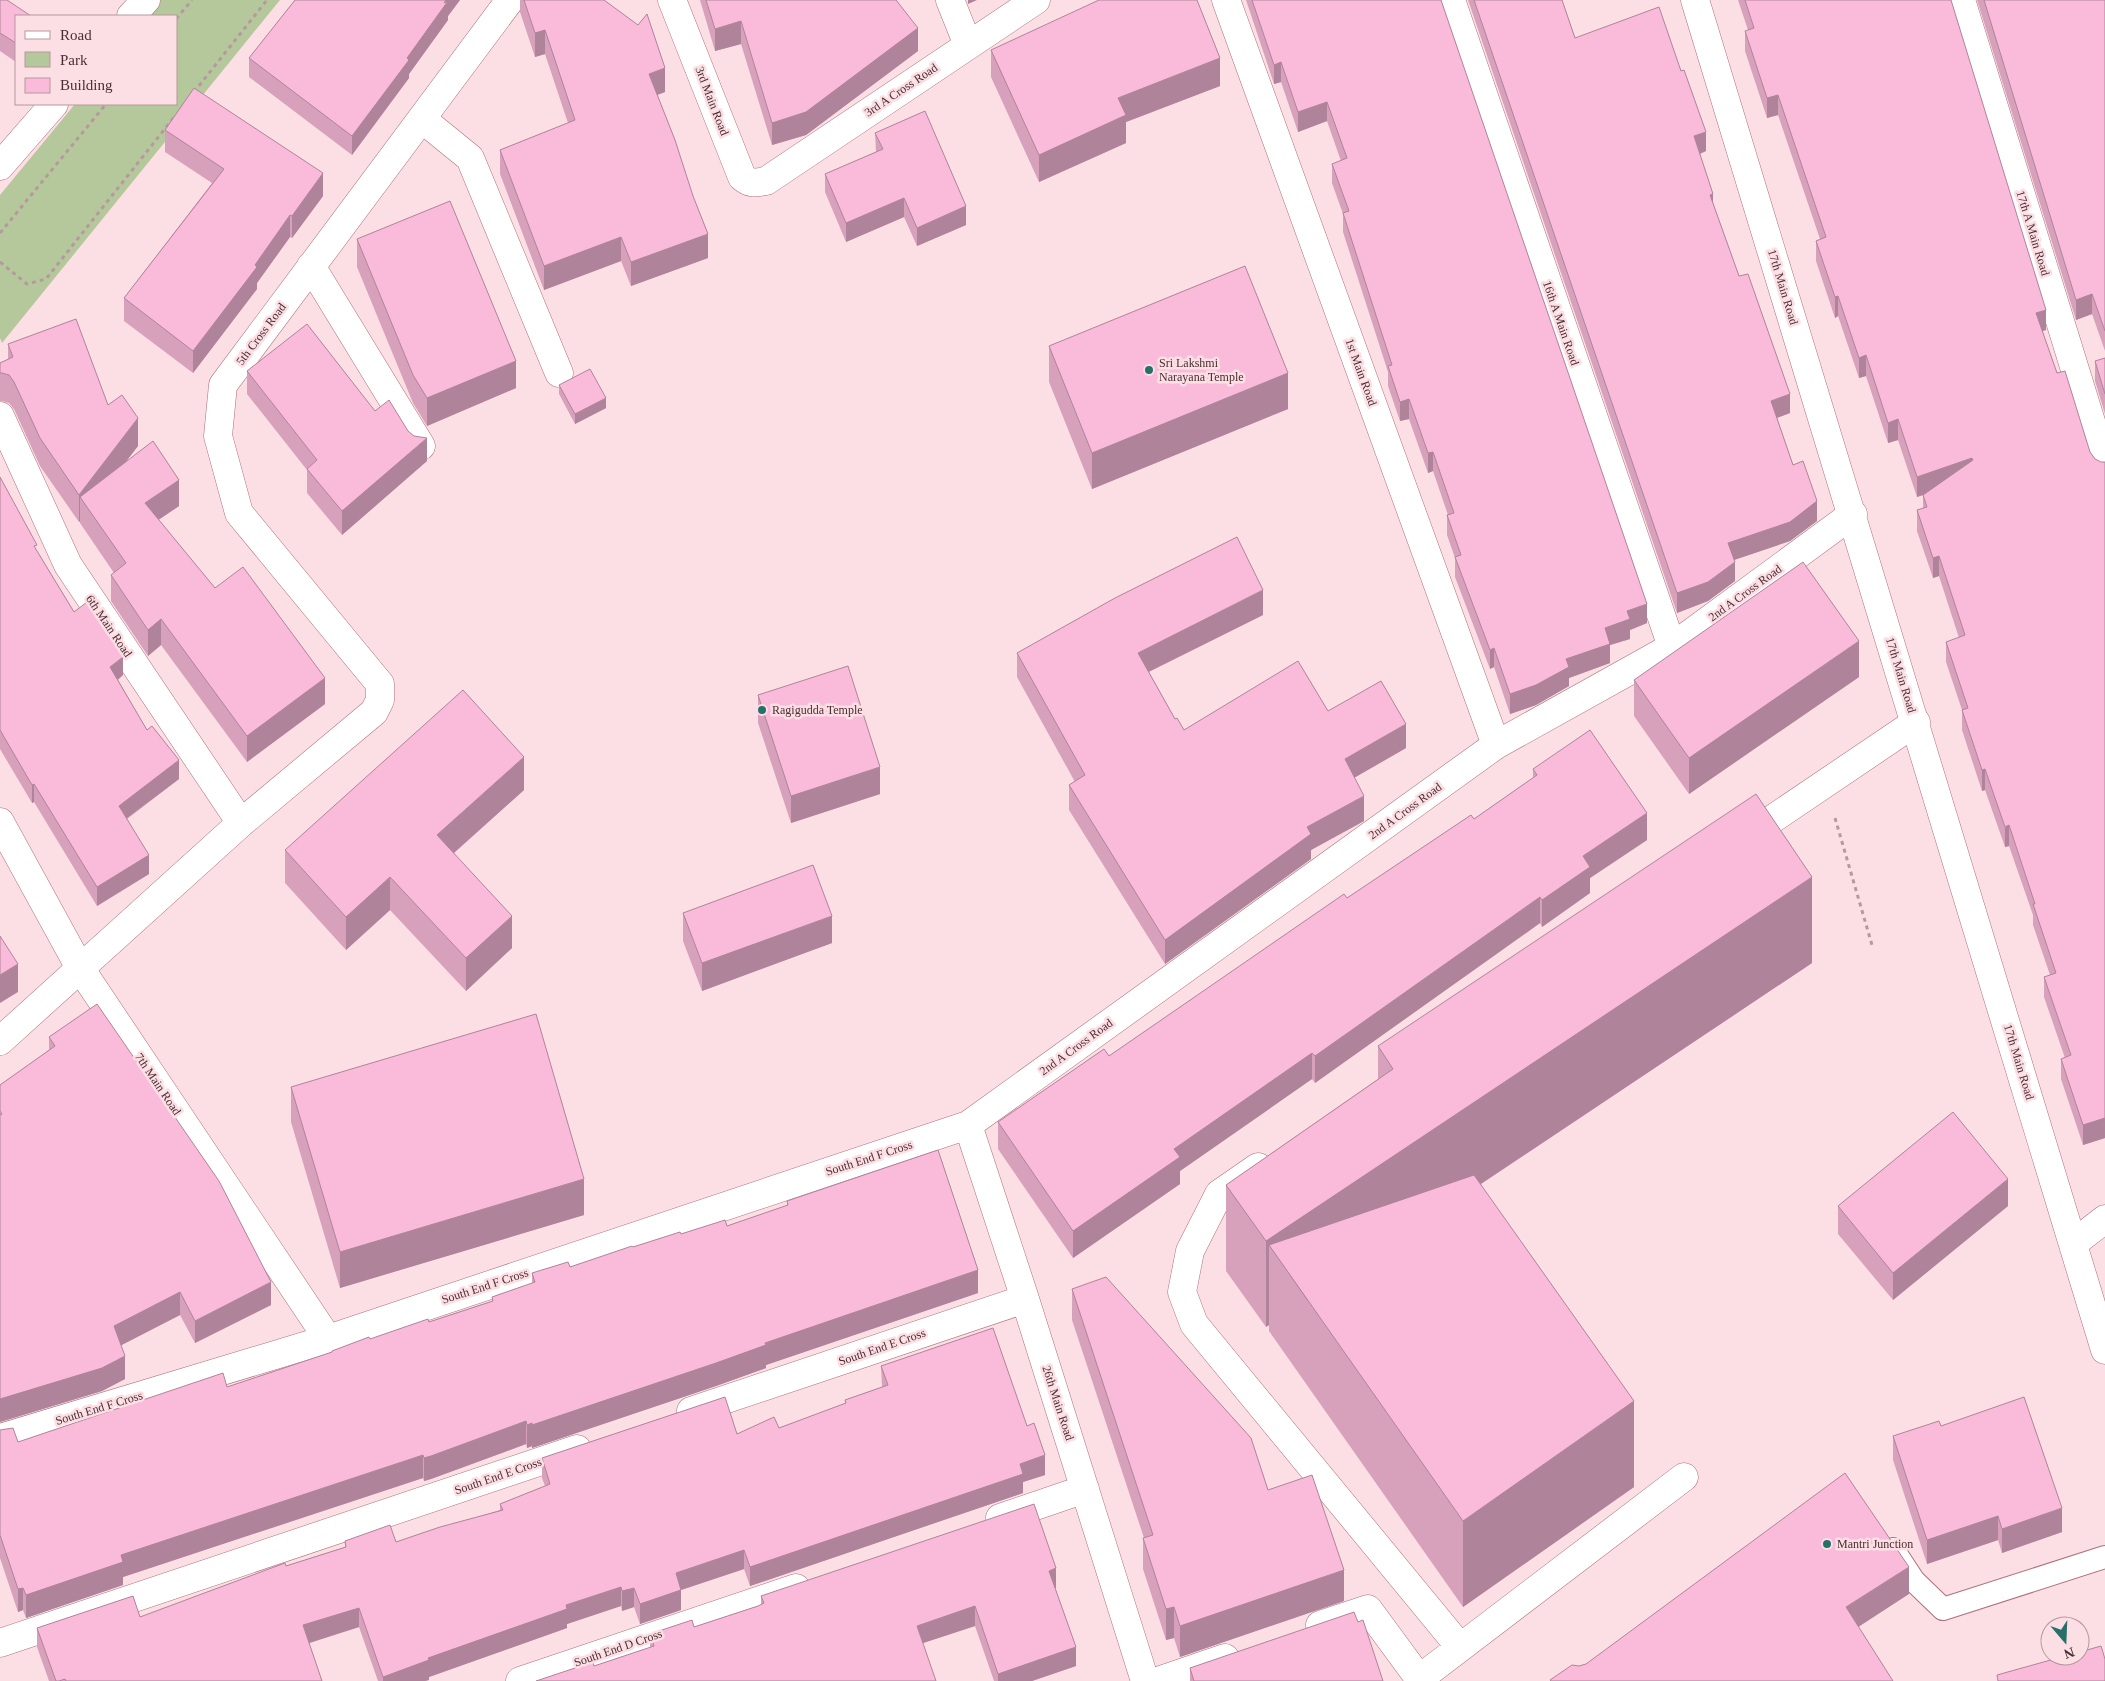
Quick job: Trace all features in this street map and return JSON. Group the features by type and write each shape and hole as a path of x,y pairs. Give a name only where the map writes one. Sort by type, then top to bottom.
{"street":[{"path":"132,15 146,0"},
{"name":"5th Cross Road","path":"241,823 374,712 380,700 380,684 239,513 218,436 223,385 510,0"},
{"name":"3rd Main Road","path":"672,0 742,177 747,182 766,181"},
{"path":"950,0 968,45"},
{"name":"3rd A Cross Road","path":"766,181 1036,0"},
{"name":"1st Main Road","path":"1226,0 1496,745"},
{"name":"16th A Main Road","path":"1451,0 1672,647"},
{"name":"17th Main Road","path":"1695,0 1916,722 2105,1350"},
{"name":"17th A Main Road","path":"1961,0 2105,466"},
{"path":"0,166 53,105"},
{"path":"422,119 470,158 559,373"},
{"path":"311,266 421,446"},
{"name":"6th Main Road","path":"0,416 68,565 241,823"},
{"name":"2nd A Cross Road","path":"968,1125 1496,745 1672,647 1852,514"},
{"path":"1718,856 1916,722"},
{"name":"7th Main Road","path":"0,822 80,968 328,1339"},
{"path":"0,1041 241,823"},
{"name":"26th Main Road","path":"968,1125 1025,1299 1145,1681"},
{"name":"South End F Cross","path":"0,1438 328,1339 968,1125"},
{"path":"1276,1155 1219,1194 1190,1251 1182,1292 1194,1324 1460,1648"},
{"path":"2074,1243 2105,1219"},
{"name":"South End E Cross","path":"668,1419 1025,1299"},
{"name":"South End E Cross","path":"0,1643 602,1441"},
{"path":"1295,1634 1368,1608 1420,1680 1684,1477"},
{"path":"972,1528 1085,1489"},
{"name":"South End D Cross","path":"520,1681 822,1579"},
{"path":"1158,1681 1249,1650"}],"lane":[{"path":"1881,1531 1914,1581 1943,1609 2105,1557"}],"path":[{"path":"178,17 192,0"},
{"path":"193,93 267,0"},
{"path":"0,233 105,105"},
{"path":"0,262 27,284 46,279 181,108"},
{"path":"1825,784 1872,945"}],"green space":[{"path":"159,0 280,0 2,343 0,338 0,195 74,105 178,105 178,15 147,15"}],"building":[{"path":"0,0 7,0 30,15 15,15 15,42 0,33"},
{"path":"295,0 446,0 444,3 448,1 407,58 409,60 352,136 249,58"},
{"path":"524,0 604,0 638,25 647,14 665,68 649,74 675,140 693,196 708,234 631,262 621,237 544,266 500,150 575,120 545,30 535,33"},
{"path":"706,0 896,0 918,28 806,112 772,123 741,21 715,29"},
{"path":"1099,0 1197,0 1220,58 1118,98 1126,115 1039,155 991,50"},
{"path":"1252,0 1441,0 1647,604 1627,611 1630,619 1605,628 1610,644 1566,659 1569,667 1536,685 1510,694 1494,648 1490,650 1455,557 1461,555 1447,515 1454,513 1433,452 1428,453 1409,399 1400,402 1388,366 1392,365 1343,213 1349,211 1332,164 1347,158 1327,102 1298,112 1281,62 1274,65"},
{"path":"1474,0 1562,0 1575,38 1659,7 1681,71 1684,70 1706,132 1694,136 1713,194 1710,195 1739,276 1748,274 1790,394 1771,401 1793,465 1803,461 1817,501 1790,522 1728,543 1735,562 1708,582 1677,593"},
{"path":"1745,0 1951,0 2046,310 2036,313 2057,373 2065,371 2090,452 2095,459 2105,462 2105,1118 2083,1125 2061,1059 2071,1055 2044,977 2056,973 2009,825 2005,827 1985,769 1982,770 1962,710 1968,708 1946,642 1965,635 1939,556 1933,558 1917,510 1927,507 1923,495 1973,460 1972,458 1917,477 1898,419 1888,423 1866,355 1859,358 1838,296 1835,297 1816,241 1826,237 1778,95 1767,98 1745,31 1754,28"},
{"path":"1984,0 2105,0 2105,331 2092,294 2076,300"},
{"path":"194,88 323,173 292,216 290,215 255,265 257,267 193,351 124,298 224,169 165,130"},
{"path":"925,111 966,206 917,228 904,198 846,223 825,174 883,149 875,133"},
{"path":"450,201 516,361 427,398 413,375 357,239"},
{"path":"1245,266 1288,373 1092,453 1049,346"},
{"path":"76,319 108,405 122,395 138,418 79,495 40,438 14,382 9,375 0,373 0,363 13,357 8,344"},
{"path":"307,324 375,411 389,400 408,431 414,436 427,438 342,511 307,469 317,460 247,371"},
{"path":"2105,358 2105,394 2095,361"},
{"path":"590,369 606,398 575,414 559,385"},
{"path":"153,441 179,480 145,503 215,588 243,567 325,678 247,736 161,619 148,630 111,575 126,563 80,497"},
{"path":"0,477 37,545 34,546 74,612 87,602 123,657 110,667 147,730 152,726 179,760 119,806 149,855 97,887 34,784 32,785 0,730"},
{"path":"1237,537 1263,590 1138,653 1175,719 1177,718 1184,730 1298,661 1328,711 1381,681 1406,724 1345,759 1364,796 1307,827 1311,834 1165,940 1069,785 1085,775 1017,653 1115,598"},
{"path":"1803,562 1859,641 1689,758 1634,680"},
{"path":"848,666 880,767 791,796 758,695"},
{"path":"463,690 524,757 437,835 512,916 466,958 390,877 346,917 285,850"},
{"path":"1590,730 1647,813 1583,856 1590,867 1542,900 1540,897 1315,1056 1312,1053 1174,1149 1180,1157 1073,1231 998,1122 1104,1049 1109,1056 1344,894 1347,898 1471,815 1474,819 1537,775 1533,769"},
{"path":"1756,794 1812,877 1266,1241 1226,1185 1393,1069 1378,1046"},
{"path":"813,865 832,916 702,963 683,913"},
{"path":"0,936 18,964 0,975"},
{"path":"97,1004 219,1181 271,1282 195,1321 180,1292 114,1326 125,1356 102,1368 0,1399 0,1115 2,1114 0,1111 0,1085 55,1046 49,1037"},
{"path":"536,1014 584,1179 340,1252 291,1087"},
{"path":"1953,1112 2008,1179 1893,1273 1838,1206"},
{"path":"938,1150 978,1270 765,1343 766,1345 716,1363 532,1425 532,1423 527,1425 526,1421 431,1456 424,1458 423,1455 121,1555 123,1562 26,1595 23,1588 18,1589 0,1535 0,1430 13,1428 18,1442 223,1373 227,1387 332,1352 369,1337 370,1339 428,1319 429,1322 493,1301 492,1297 535,1282 532,1273 568,1262 570,1267 632,1246 680,1232 681,1234 725,1220 727,1226 788,1205 787,1201"},
{"path":"1474,1175 1634,1401 1463,1521 1269,1245"},
{"path":"1106,1277 1251,1438 1268,1490 1312,1475 1344,1570 1180,1626 1174,1607 1166,1609 1143,1538 1153,1535 1072,1289"},
{"path":"993,1328 1027,1426 1034,1423 1045,1455 1020,1464 1023,1474 750,1567 744,1550 676,1573 681,1590 640,1604 634,1588 622,1591 621,1587 566,1605 567,1609 428,1658 429,1660 383,1677 359,1608 303,1625 322,1681 66,1681 65,1679 56,1681 37,1628 133,1596 140,1617 285,1563 286,1566 346,1547 345,1541 390,1525 396,1542 440,1527 503,1510 500,1504 550,1484 542,1458 725,1397 737,1434 774,1417 779,1428 846,1403 845,1400 888,1385 881,1366"},
{"path":"2024,1397 2062,1508 2002,1529 1998,1516 1927,1540 1893,1436 1939,1421 1941,1426"},
{"name":"Mantri Junction","path":"1845,1473 1909,1567 1846,1607 1893,1681 1550,1680 1572,1665 1586,1664"},
{"path":"1034,1504 1056,1568 1049,1571 1076,1647 998,1674 975,1606 917,1626 936,1681 536,1681 593,1662 594,1666 654,1646 650,1634 692,1620 694,1627 758,1606 764,1603 761,1596"},
{"path":"1354,1612 1358,1622 1363,1620 1383,1681 1194,1681 1190,1668"},
{"path":"2101,1646 2105,1659 2105,1681 1998,1681 1997,1675 2040,1663 2040,1666 2090,1666 2090,1649"}],"place":[{"name":"Sri Lakshmi Narayana Temple","path":"1149,370"},
{"name":"Ragigudda Temple","path":"762,710"},
{"name":"Mantri Junction","path":"1827,1544"}]}
